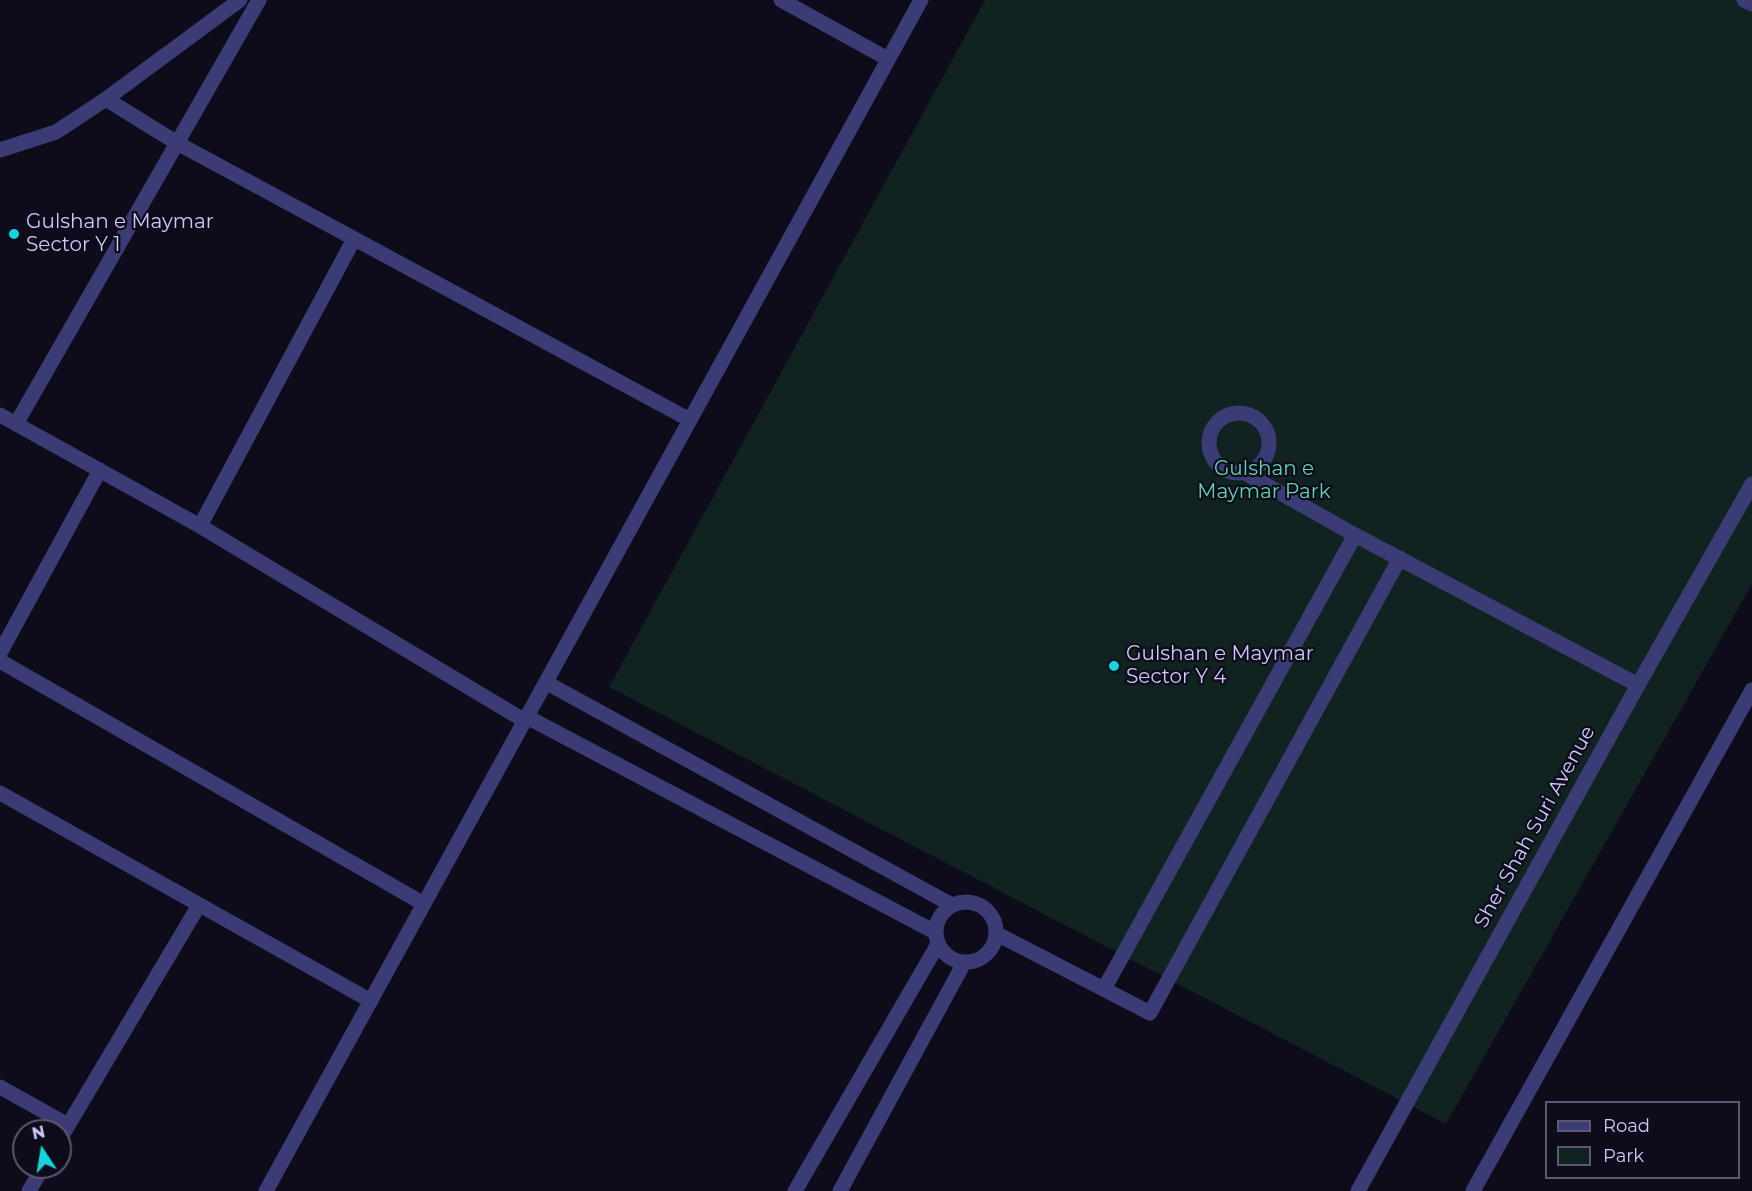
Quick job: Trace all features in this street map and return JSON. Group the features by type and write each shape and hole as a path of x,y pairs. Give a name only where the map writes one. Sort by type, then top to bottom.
{"street":[{"path":"0,150 56,132 106,99 240,0"},
{"path":"16,424 258,0"},
{"path":"781,0 888,59"},
{"path":"266,1191 921,0"},
{"path":"1744,0 1752,4"},
{"path":"106,99 177,143 690,420"},
{"path":"200,526 354,239"},
{"path":"1245,473 1261,466 1269,451 1269,434 1260,420 1244,413 1227,415 1216,423 1210,436 1210,450 1217,464 1230,472 1245,473 1355,535 1638,685"},
{"path":"0,415 200,526 526,719 936,938 948,957 964,963 980,960 992,949 997,934 994,918 983,907 968,901 952,905 943,912 938,921 936,938 795,1191"},
{"path":"0,653 100,470"},
{"name":"Sher Shah Suri Avenue","path":"1358,1191 1752,484"},
{"path":"1104,989 1355,535"},
{"path":"997,934 1150,1012 1400,558"},
{"path":"0,661 424,904"},
{"path":"547,683 952,905"},
{"path":"1473,1191 1752,690"},
{"path":"0,793 371,1001"},
{"path":"72,1119 199,905"},
{"path":"840,1191 964,963"},
{"path":"0,1087 57,1119"}],"green space":[{"name":"Gulshan e Maymar Park","path":"985,0 1752,0 1752,584 1446,1124 609,687"}],"place":[{"name":"Gulshan e Maymar Sector Y 1","path":"14,234"},
{"name":"Gulshan e Maymar Sector Y 4","path":"1114,666"}]}
